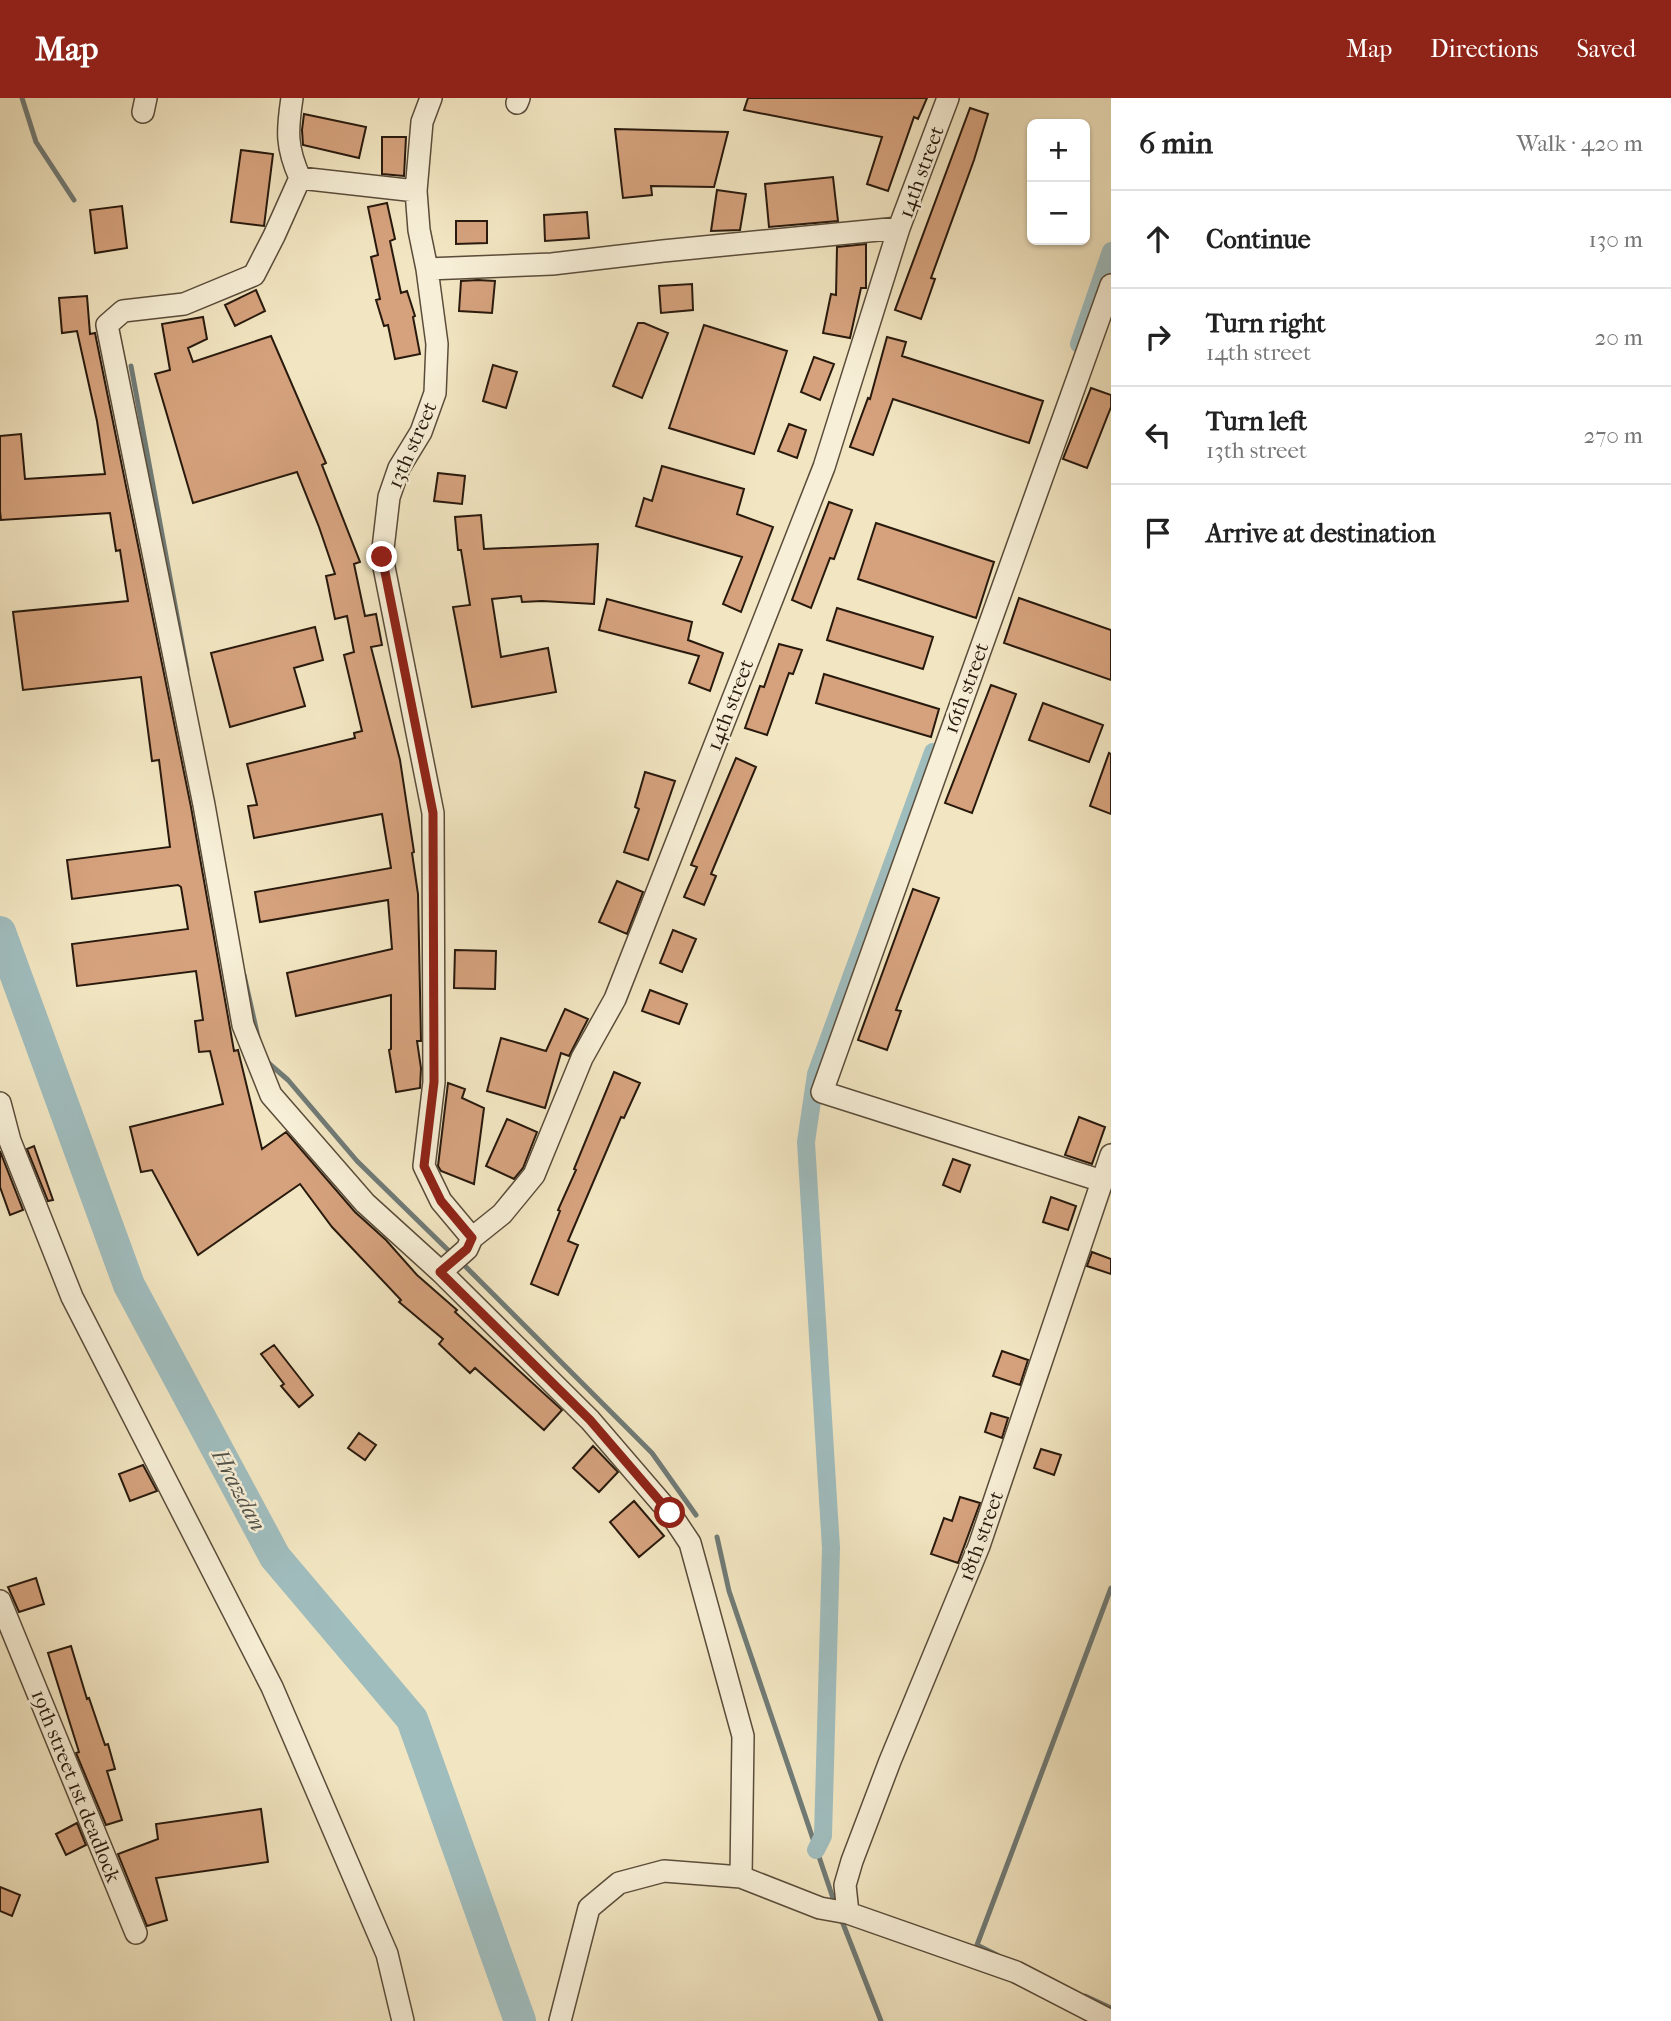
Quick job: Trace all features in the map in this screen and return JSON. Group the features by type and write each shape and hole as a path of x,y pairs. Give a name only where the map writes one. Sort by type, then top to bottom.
{"street":[{"path":"292,98 289,154 300,178 254,275 184,304 123,311 107,325 204,805 243,1026 271,1095 365,1203 440,1272 590,1420 670,1513 690,1542 743,1736 741,1877"},
{"name":"13th street","path":"431,98 422,122 416,191 419,230 437,344 435,393 421,432 399,468 389,497 382,557 433,813 434,1082 424,1166 441,1201 472,1238"},
{"name":"14th street","path":"440,1272 467,1249 472,1238 502,1214 534,1175 582,1058 615,999 824,467 900,228 948,98"},
{"path":"300,178 416,191"},
{"path":"427,269 552,264 900,228"},
{"name":"16th street","path":"1102,1181 822,1091 1111,285"},
{"path":"0,1103 10,1141 72,1297 272,1687 387,1954 403,2021"},
{"name":"18th street","path":"840,1911 852,1861 890,1761 979,1546 1111,1155"},
{"name":"19th street 1st deadlock","path":"0,1601 136,1933"},
{"path":"560,2021 589,1908 619,1883 664,1871 741,1877 1016,1972 1111,2021"}],"building":[{"path":"748,98 927,98 918,119 914,117 888,191 867,184 882,137 744,110"},
{"path":"970,108 988,114 931,278 935,279 921,319 895,310"},
{"path":"304,114 366,127 359,158 303,145"},
{"path":"615,129 728,132 714,187 651,186 652,195 623,198"},
{"path":"382,137 406,137 404,176 382,174"},
{"path":"241,150 273,154 264,226 231,222"},
{"path":"833,177 838,221 769,227 765,184"},
{"path":"717,190 746,194 740,230 711,231"},
{"path":"387,203 395,239 390,241 401,293 407,291 415,316 413,317 420,354 395,359 388,325 384,326 376,300 380,299 371,257 378,255 368,207"},
{"path":"122,206 127,248 95,253 90,210"},
{"path":"587,212 589,238 545,241 544,215"},
{"path":"456,221 487,221 487,243 456,244"},
{"path":"866,244 866,288 861,288 850,338 823,333 831,294 836,295 837,247"},
{"path":"461,281 495,281 492,313 459,311"},
{"path":"692,284 693,310 661,313 659,286"},
{"path":"256,290 265,311 235,326 225,305"},
{"path":"87,296 90,334 95,333 191,807 234,1051 238,1050 262,1149 286,1132 355,1212 386,1240 417,1275 562,1410 544,1430 475,1368 470,1373 439,1344 443,1339 399,1302 401,1300 332,1227 300,1184 198,1255 152,1170 141,1172 130,1127 223,1104 210,1051 199,1052 195,1021 203,1020 196,971 77,986 72,944 188,929 181,887 178,885 72,899 67,860 170,847 159,760 152,761 141,677 23,690 13,612 128,601 120,550 116,551 110,513 1,520 0,511 0,436 21,434 25,479 105,474 97,421 77,331 62,333 59,298"},
{"path":"203,317 207,339 188,348 193,362 271,336 326,463 322,465 360,562 354,564 365,616 376,614 382,645 371,647 400,760 418,894 421,1041 417,1041 421,1068 420,1088 396,1092 389,1050 391,995 296,1016 287,973 392,949 388,900 260,922 255,892 391,868 382,814 254,838 248,806 257,805 247,764 355,738 354,733 362,731 344,655 354,652 347,616 335,619 326,576 335,574 297,472 193,503 155,374 170,370 162,324"},
{"path":"638,323 668,333 642,398 613,386"},
{"path":"704,325 787,351 754,454 669,428"},
{"path":"887,337 906,342 902,356 1043,401 1029,443 893,399 873,455 850,447 868,398 870,399"},
{"path":"814,357 834,364 820,400 801,392"},
{"path":"493,365 517,372 506,408 483,401"},
{"path":"1091,388 1111,395 1111,407 1087,468 1063,459"},
{"path":"789,424 806,430 797,458 778,451"},
{"path":"662,466 744,489 737,514 773,527 741,612 723,604 742,557 636,526 644,498 652,501"},
{"path":"438,473 465,476 462,504 434,501"},
{"path":"829,502 852,510 834,559 830,558 811,608 792,600"},
{"path":"481,515 484,549 598,544 594,604 522,602 521,596 492,599 501,657 548,648 556,692 472,707 453,607 470,605 461,550 458,550 455,517"},
{"path":"876,523 994,562 976,618 858,579"},
{"path":"1019,598 1111,630 1111,680 1004,643"},
{"path":"607,599 692,622 688,640 723,653 710,691 689,683 699,656 599,630"},
{"path":"837,608 933,637 923,669 827,640"},
{"path":"315,627 323,660 294,668 305,706 230,727 211,653"},
{"path":"779,644 802,650 793,674 789,673 767,735 745,728 760,686 764,687"},
{"path":"824,674 939,709 931,737 816,703"},
{"path":"991,685 1016,694 972,813 945,803"},
{"path":"1043,703 1103,725 1089,762 1029,740"},
{"path":"1109,753 1111,754 1111,814 1090,806"},
{"path":"736,758 756,767 711,874 716,876 704,905 684,897 697,867 691,865"},
{"path":"645,772 675,781 648,860 624,852 639,809 635,807"},
{"path":"617,881 643,892 627,934 599,922"},
{"path":"913,889 939,898 896,1010 901,1011 887,1050 858,1040"},
{"path":"673,930 696,939 682,972 660,963"},
{"path":"455,950 496,951 495,989 454,988"},
{"path":"650,990 687,1004 679,1024 642,1011"},
{"path":"565,1009 588,1019 569,1056 561,1053 545,1108 487,1091 501,1038 546,1051"},
{"path":"614,1072 640,1083 624,1118 621,1117 568,1241 578,1245 558,1295 531,1284"},
{"path":"448,1083 465,1089 462,1098 484,1108 474,1184 441,1171 438,1166"},
{"path":"1079,1117 1105,1127 1092,1164 1065,1155"},
{"path":"507,1119 537,1132 523,1168 514,1179 486,1166"},
{"path":"34,1146 53,1200 48,1201 27,1149"},
{"path":"0,1151 23,1210 10,1215 0,1187"},
{"path":"953,1159 970,1165 960,1192 943,1185"},
{"path":"1051,1197 1076,1206 1068,1230 1043,1222"},
{"path":"1092,1252 1111,1259 1111,1274 1087,1266"},
{"path":"274,1345 313,1395 299,1407 281,1386 284,1384 261,1354"},
{"path":"1002,1351 1028,1360 1020,1385 993,1376"},
{"path":"991,1413 1008,1418 1002,1438 985,1432"},
{"path":"359,1433 376,1445 365,1460 348,1448"},
{"path":"593,1446 618,1472 599,1492 573,1468"},
{"path":"1041,1449 1061,1455 1054,1475 1034,1468"},
{"path":"143,1465 157,1491 130,1501 119,1474"},
{"path":"960,1497 980,1503 958,1563 931,1554 944,1518 952,1521"},
{"path":"634,1501 664,1536 639,1557 610,1522"},
{"path":"36,1578 44,1604 19,1612 8,1587"},
{"path":"71,1646 87,1699 89,1698 105,1745 108,1744 115,1769 107,1771 122,1820 106,1825 76,1753 79,1752 48,1653"},
{"path":"261,1809 268,1862 156,1878 167,1920 147,1926 118,1854 158,1839 156,1824"},
{"path":"77,1823 86,1845 66,1855 56,1834"},
{"path":"0,1887 20,1895 12,1916 0,1911"}],"waterway":[{"path":"22,98 36,142 74,200"},
{"path":"1079,344 1111,251"},
{"path":"131,366 187,670"},
{"path":"816,1850 823,1836 831,1548 806,1142 816,1074 933,752"},
{"name":"Hrazdan","path":"0,932 129,1285 275,1557 412,1719 520,2021"},
{"path":"244,975 258,1037"},
{"path":"265,1060 288,1080 357,1161 452,1254"},
{"path":"465,1266 652,1453 696,1515"},
{"path":"717,1537 729,1591 835,1904"},
{"path":"997,1955 977,1945 1111,1588"},
{"path":"840,1916 881,2021"},
{"path":"1085,1996 1111,2008"}],"route":[{"path":"382,557 433,813 434,1082 424,1166 441,1201 472,1238 467,1249 440,1272 590,1420 670,1513"}]}
